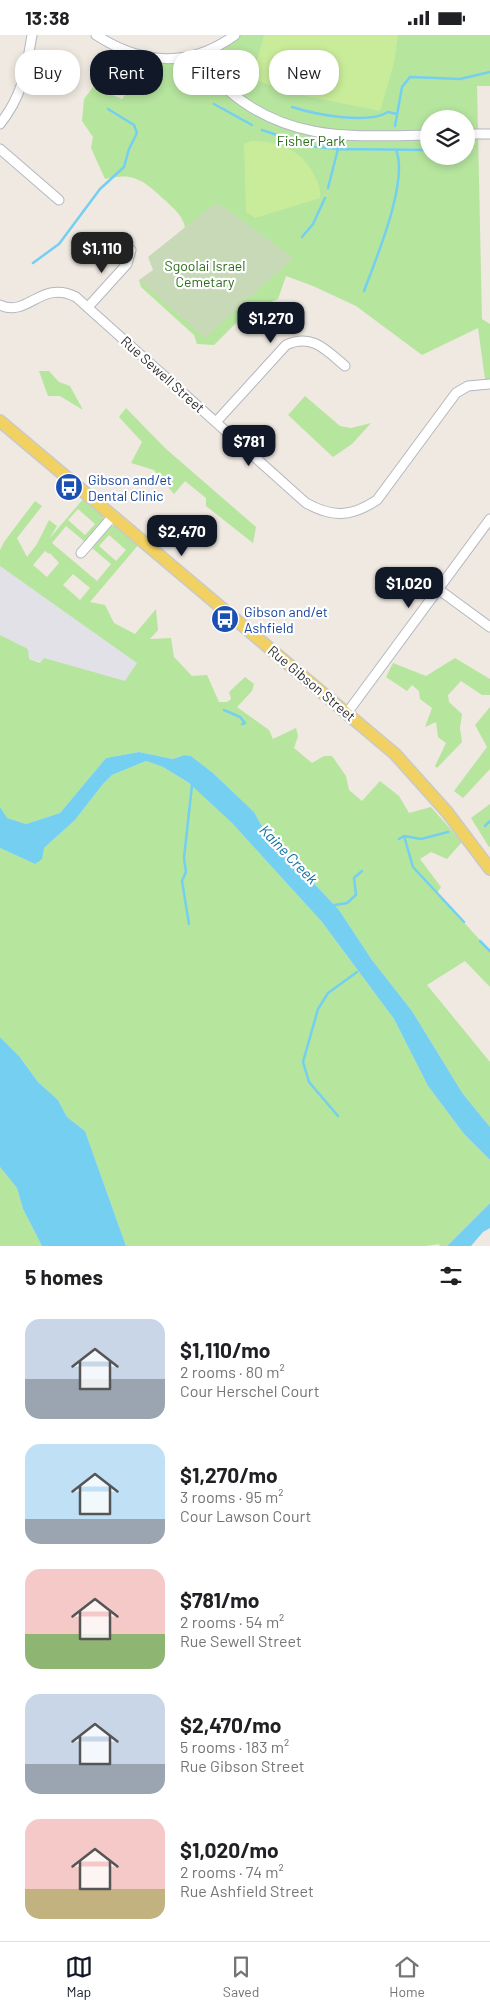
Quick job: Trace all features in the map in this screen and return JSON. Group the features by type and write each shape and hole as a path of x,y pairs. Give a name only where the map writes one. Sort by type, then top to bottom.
{"main road":[{"name":"Rue Gibson Street","path":"0,421 395,754 432,794 490,869"}],"street":[{"path":"0,124 14,105 20,92 26,75 32,35"},
{"path":"96,35 114,46 145,57 173,58"},
{"path":"209,50 235,35"},
{"path":"235,95 264,115 326,135 420,135"},
{"path":"475,134 490,134"},
{"path":"0,149 59,200"},
{"path":"88,307 128,264 131,250"},
{"name":"Rue Sewell Street","path":"0,305 16,308 54,291 69,293 88,307 306,503 328,513 353,512 366,507 376,500 456,393 468,386 490,384"},
{"path":"216,422 286,345 295,341 305,340 315,343 345,366"},
{"path":"81,553 113,516"},
{"path":"347,713 490,519"},
{"path":"438,589 490,627"}],"shaded area":[{"path":"0,566 138,662 124,686 0,650"}],"green space":[{"name":"Fisher Park","path":"235,35 490,35 490,86 477,86 482,319 490,324 490,379 485,379 478,328 422,355 356,306 286,276 278,299 246,313 214,345 197,344 194,335 141,287 139,280 154,280 185,227 182,219 160,195 140,180 125,177 105,179 91,148 93,137 82,121 84,99 90,91 90,95 112,95 122,99 125,95 163,95 163,58 173,58 173,95 259,95 259,50 197,50"},
{"path":"264,35 398,35 394,63 380,111 301,95 339,95 339,50 269,50 269,85 259,81 259,54"},
{"path":"251,141 280,145 296,153 309,166 318,183 320,198 255,218 246,212 244,144"},
{"name":"Sgoolai Israel Cemetary","path":"216,204 224,207 293,258 205,338 139,280 153,270 148,257"},
{"path":"39,371 49,371 59,382 70,386 83,410 60,396 48,396"},
{"path":"305,396 340,426 351,428 371,423 352,444 333,457 288,415"},
{"path":"126,408 165,448 256,527 253,543 206,506 206,498 185,481 174,494 154,470 131,463 142,442 119,417"},
{"path":"84,498 103,514 104,520 85,542 66,526 52,543 97,581 111,564 92,548 111,526 118,526 139,544 90,602 105,605 114,623 135,634 156,609 158,630 150,639 171,638 174,657 192,676 207,675 219,702 227,702 231,699 229,692 245,677 254,684 252,691 237,707 269,730 273,739 296,728 298,736 294,748 312,763 324,756 332,756 346,776 349,790 362,801 380,781 399,796 409,813 431,807 462,842 447,859 431,852 420,859 441,887 437,893 490,951 490,987 465,961 427,985 490,1062 490,1127 463,1094 412,1011 372,960 339,910 264,830 254,812 213,773 191,756 184,755 173,759 139,752 106,758 60,813 26,824 6,818 0,807 0,635 28,649 29,659 40,663 44,658 125,681 137,663 0,566 0,550 4,542 35,501 42,506 17,538 27,557 37,544 49,520 57,526 49,539","holes":["78,509 95,524 85,535 68,520","109,535 126,550 116,561 99,546","45,551 50,553 59,563 47,577 33,565","73,574 90,588 80,600 63,585"]},
{"path":"455,658 490,679 490,695 482,695 461,681 448,695 449,702 462,714 460,728 462,742 437,768 435,766 446,743 438,737 436,722 425,727 432,708 420,699 419,691 412,685 407,691 386,677 393,663 426,676"},
{"path":"490,707 490,769 463,798 454,791 487,747 475,725"},
{"path":"146,761 163,767 192,785 232,823 322,922 394,1019 428,1086 464,1134 490,1160 490,1203 447,1246 440,1246 439,1244 426,1246 126,1246 85,1131 67,1117 58,1100 38,1082 19,1056 0,1037 0,848 35,864 44,848 75,820 112,775"},
{"path":"490,804 490,846 489,847 471,818"},
{"path":"0,1167 17,1188 23,1209 42,1246 0,1246"}],"water":[{"path":"139,752 173,759 184,755 191,756 213,773 254,812 264,830 339,910 372,960 412,1011 463,1094 490,1127 490,1160 464,1134 428,1086 394,1019 322,922 232,823 189,783 163,767 146,761 112,775 75,820 44,848 42,859 35,864 0,848 0,807 7,818 26,824 60,813 106,758"},
{"path":"0,1037 19,1056 38,1082 58,1100 67,1117 85,1131 126,1246 42,1246 23,1209 17,1188 0,1167"},
{"path":"490,1203 490,1228 483,1232 471,1246 447,1246"}],"waterway":[{"path":"395,126 402,87 410,77 460,79 490,72"},
{"path":"214,104 252,125"},
{"path":"292,107 313,113 354,118 379,116 388,112 397,114"},
{"path":"33,263 59,244 100,189 124,167 129,149 137,133 134,125 108,109"},
{"path":"262,130 309,146 338,149 420,150"},
{"path":"328,188 338,149"},
{"path":"364,291 383,240 395,200 399,164 396,150"},
{"path":"302,237 313,224 325,198"},
{"path":"224,710 240,717 245,723 242,724"},
{"path":"189,924 182,881 186,872 184,858 192,785"},
{"path":"485,826 490,821"},
{"path":"399,839 404,836 421,839 448,832"},
{"path":"404,836 413,867 464,922"},
{"path":"335,905 347,903 356,895 354,878 362,871"},
{"path":"480,941 490,951"},
{"path":"338,1116 309,1082 303,1062 318,1009 328,993 357,972"}],"place":[{"name":"Gibson and/et Dental Clinic","path":"69,487"},
{"name":"Gibson and/et Ashfield","path":"225,619"}],"water label":[{"name":"Kaine Creek","path":"289,854"}]}
